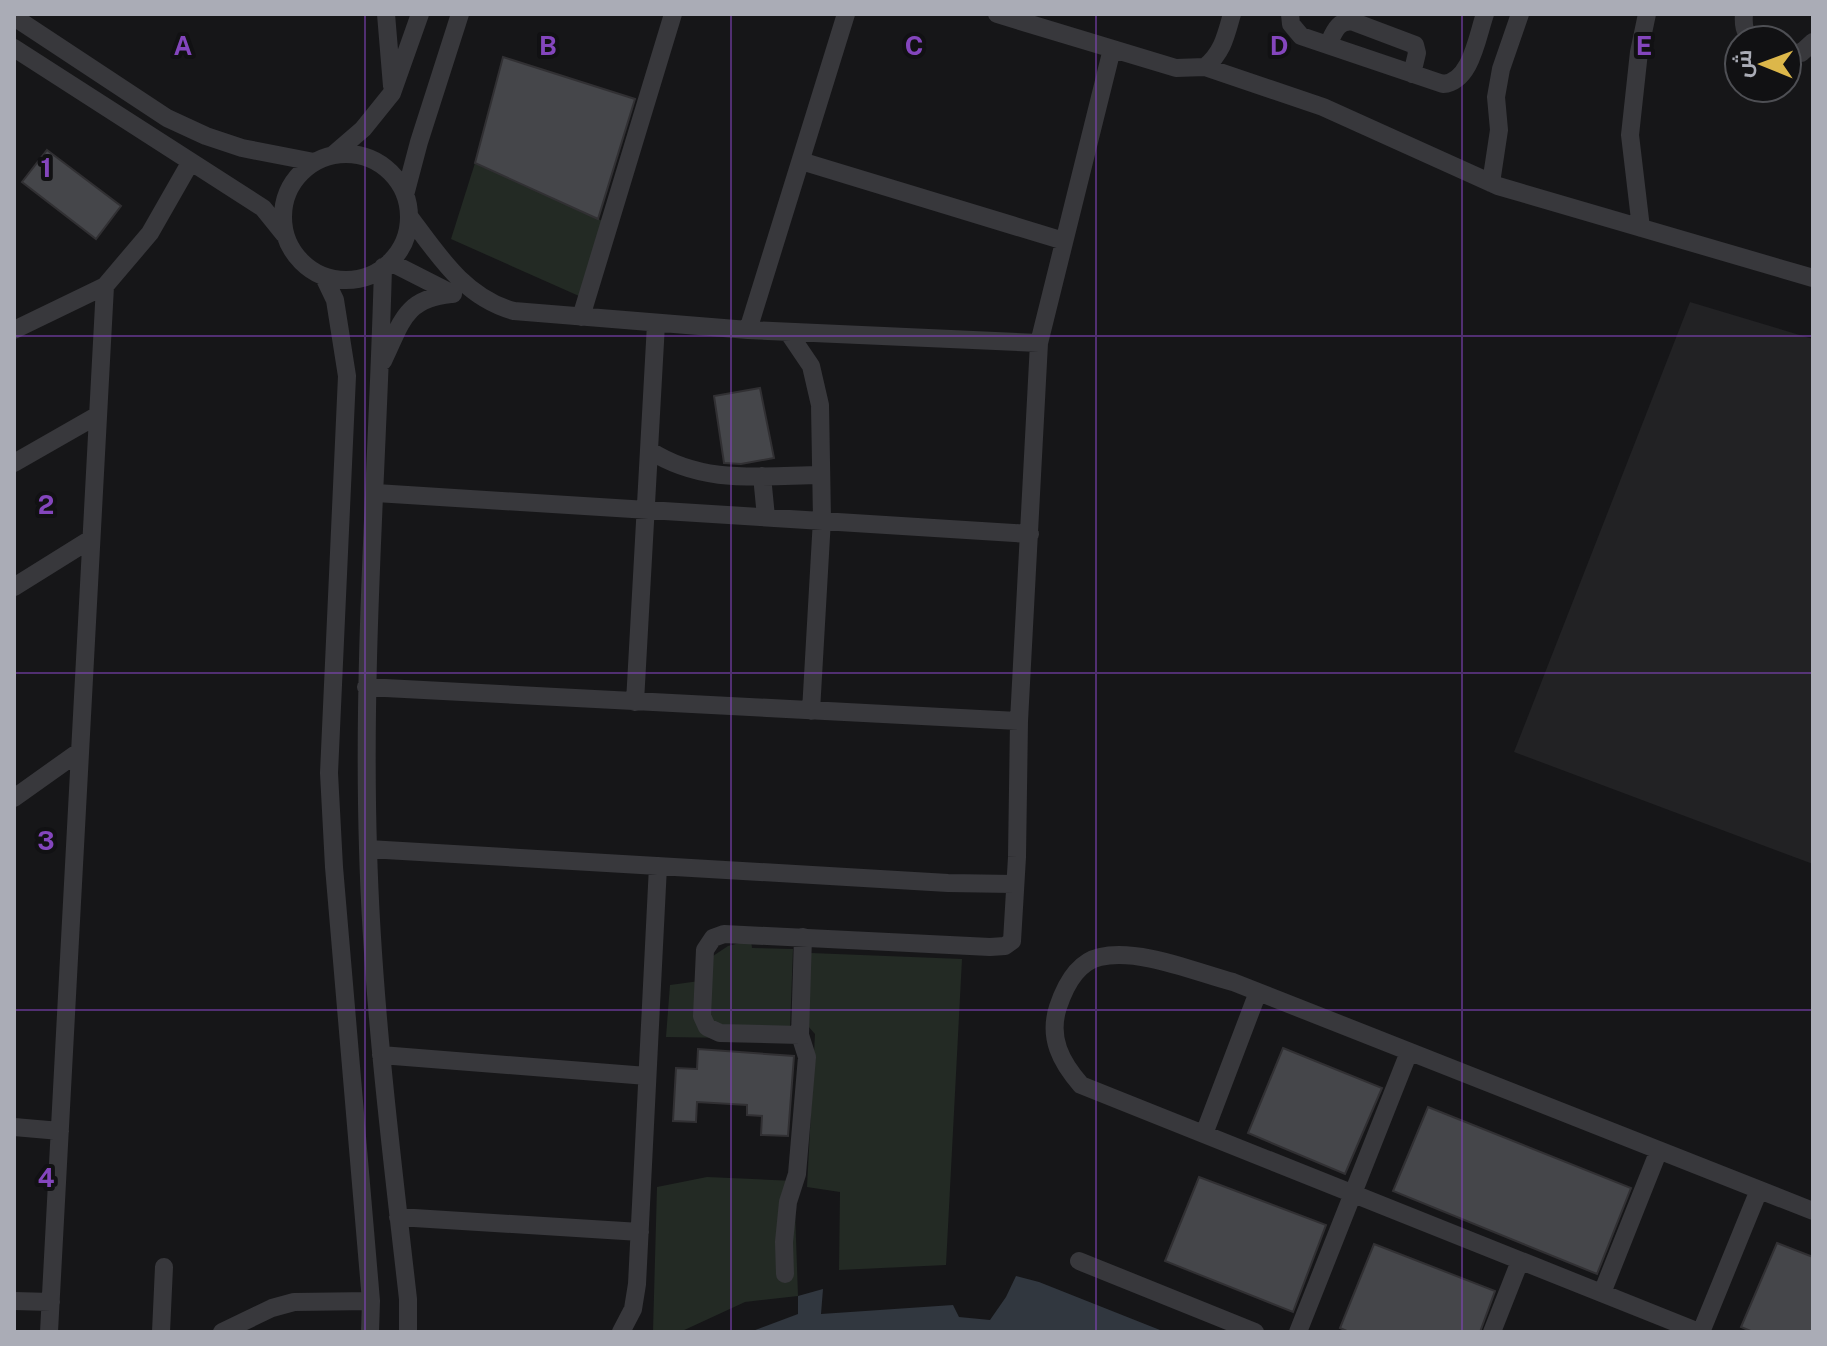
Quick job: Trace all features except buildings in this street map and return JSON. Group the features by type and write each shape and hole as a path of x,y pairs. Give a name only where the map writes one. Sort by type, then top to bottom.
{"street":[{"path":"386,14 392,93"},
{"path":"284,234 282,214 287,193 298,175 314,162 334,154 363,129 392,93 420,14"},
{"path":"405,195 460,14"},
{"path":"581,317 673,14"},
{"path":"748,330 846,14"},
{"path":"997,14 1176,68 1205,67 1346,116 1491,183 1813,278"},
{"path":"1205,67 1223,47 1232,14"},
{"path":"1290,14 1291,24 1301,36 1443,84 1459,78 1465,69 1485,14"},
{"path":"1491,183 1499,130 1496,97 1501,69 1520,14"},
{"path":"1641,228 1630,135 1639,52 1647,14"},
{"path":"14,17 180,124 242,148 314,162"},
{"path":"1328,45 1337,26 1346,21 1354,22 1415,45 1417,53 1412,74"},
{"path":"14,48 263,208 306,267 324,277 358,279 386,265 400,250 409,216 405,195 393,175 377,161 356,154 334,154"},
{"path":"800,1035 720,1033 707,1027 702,1016 705,950 713,938 724,934 990,947 1005,946 1012,941 1019,721 1039,343 1112,49"},
{"path":"801,161 1064,241"},
{"path":"14,330 105,286 150,233 190,163"},
{"path":"409,216 447,267 480,298"},
{"path":"386,265 451,294"},
{"path":"386,265 366,687 368,849 381,1055 408,1299 408,1332"},
{"path":"324,277 335,300 347,376 329,773 335,883 371,1301 370,1332"},
{"path":"49,1332 105,286"},
{"path":"380,367 402,321 416,302 429,296 451,294 480,298 514,311 656,324 1039,343"},
{"path":"635,702 656,324"},
{"path":"788,332 811,366 820,405 822,519 811,711"},
{"path":"14,463 98,415"},
{"path":"649,450 675,465 706,474 821,475"},
{"path":"762,476 766,517"},
{"path":"376,493 1030,534"},
{"path":"14,587 91,539"},
{"path":"366,687 1019,721"},
{"path":"14,798 80,751"},
{"path":"368,849 948,883 1014,884"},
{"path":"621,1332 633,1309 640,1232 658,866"},
{"path":"785,1274 785,1229 788,1202 797,1174 807,1057 800,1035 803,937"},
{"path":"1759,1190 1700,1332 1081,1085 1064,1066 1057,1047 1057,1009 1071,977 1098,957 1150,959 1233,982 1813,1211"},
{"path":"1204,1134 1258,992"},
{"path":"1298,1332 1409,1052"},
{"path":"381,1055 647,1076"},
{"path":"14,1127 60,1131"},
{"path":"1602,1293 1659,1150"},
{"path":"362,1191 395,1188"},
{"path":"398,1217 640,1232"},
{"path":"1079,1261 1255,1332"},
{"path":"1492,1332 1520,1261"},
{"path":"161,1332 164,1267"},
{"path":"14,1301 51,1302"},
{"path":"222,1332 272,1308 294,1302 371,1301"}],"shaded area":[{"path":"475,163 605,222 579,296 451,239"},
{"path":"1690,302 1813,339 1813,864 1514,752"},
{"path":"751,940 752,948 793,949 790,1029 732,1038 666,1037 670,985 707,980 710,958 728,946"},
{"path":"811,953 962,959 946,1265 839,1270 840,1192 807,1187 815,1034 807,1025"},
{"path":"707,1177 794,1181 798,1296 745,1302 680,1332 653,1332 657,1187"},
{"path":"1016,1276 1039,1282 1165,1332 750,1332 798,1314 798,1296 823,1289 821,1314 953,1305 959,1317 990,1320"}]}
